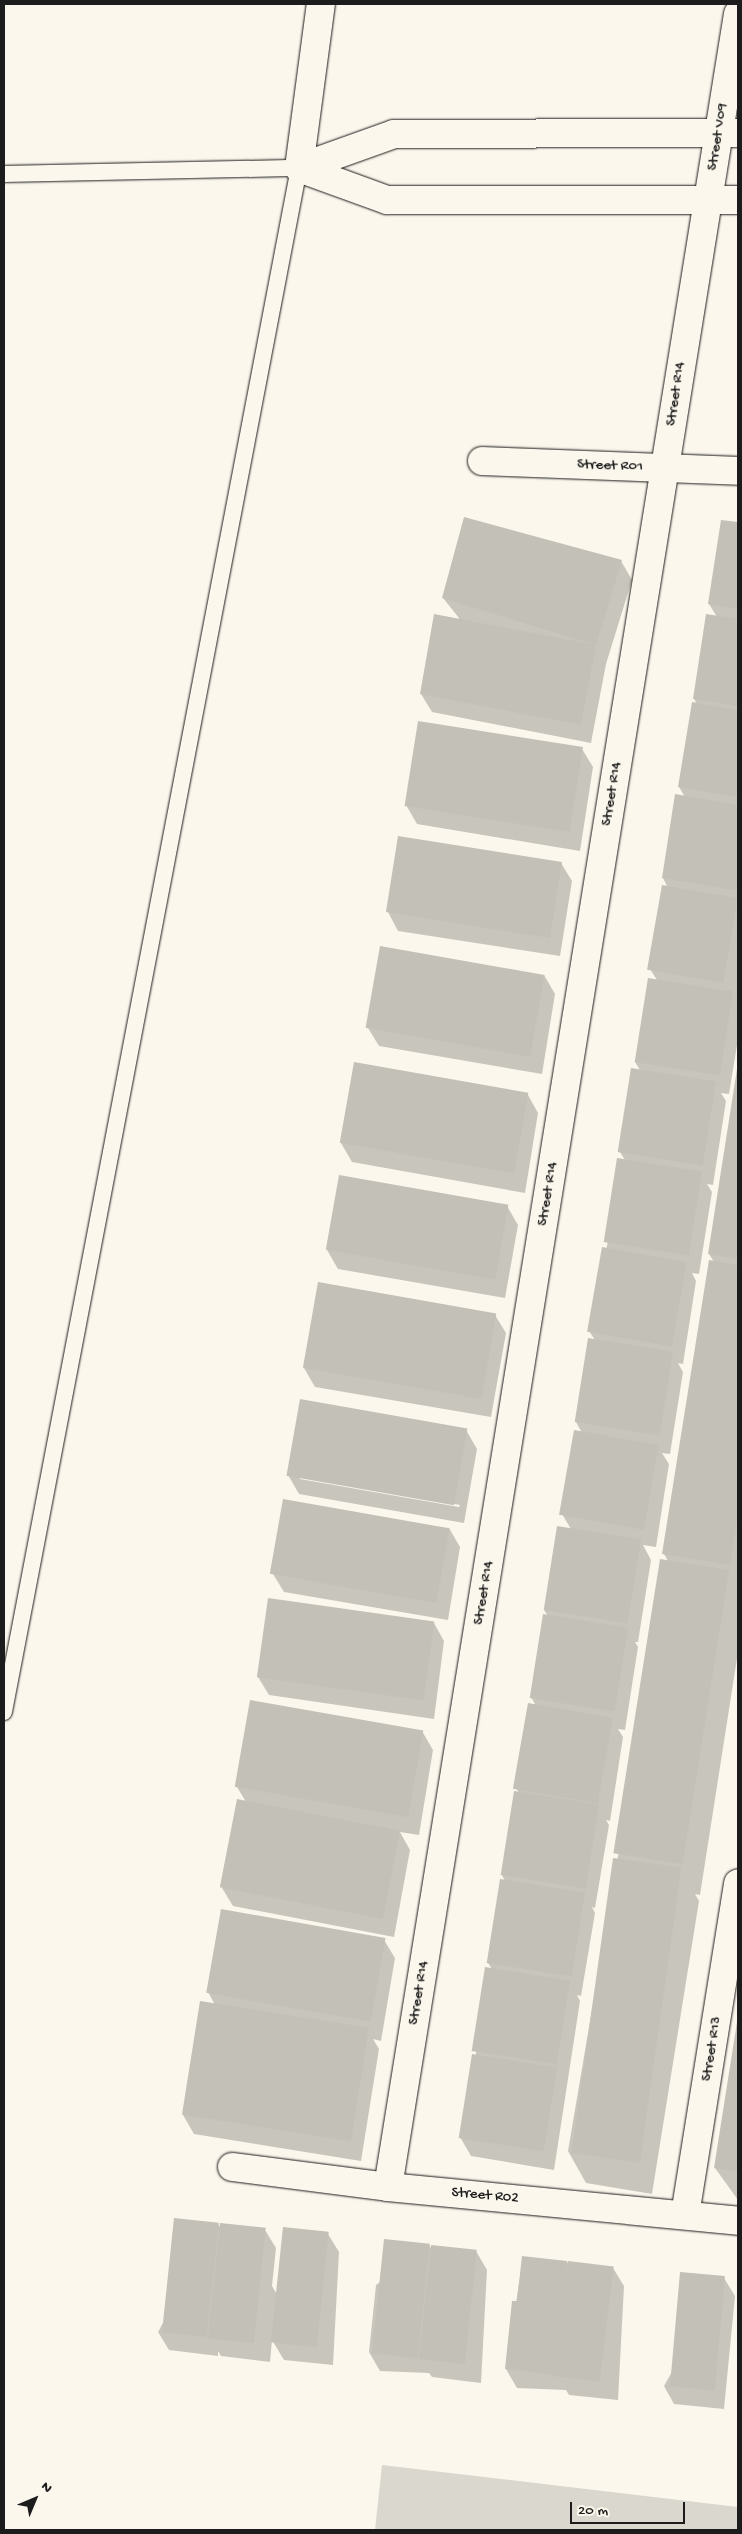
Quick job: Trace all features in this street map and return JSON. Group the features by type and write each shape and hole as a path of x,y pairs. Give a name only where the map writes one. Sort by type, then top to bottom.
{"street":[{"path":"299,168 321,4"},
{"name":"Street V09","path":"708,200 729,133 738,14"},
{"path":"299,168 394,134 729,133"},
{"path":"299,168 387,200 738,200"},
{"name":"Street R14","path":"388,2187 708,200"},
{"name":"Street R01","path":"482,461 738,471"},
{"name":"Street R13","path":"685,2215 738,1883"},
{"name":"Street R02","path":"232,2167 388,2187 738,2221"}],"lane":[{"path":"4,174 299,168 4,1712"}],"shaded area":[{"path":"382,2465 738,2507 738,2530 375,2530"}],"building":[{"path":"464,517 622,560 596,645 442,598"},
{"path":"721,520 738,522 738,609 708,604"},
{"path":"434,614 596,645 581,725 420,694"},
{"path":"706,614 738,619 738,706 693,699"},
{"path":"692,702 738,710 738,797 678,787"},
{"path":"418,721 583,747 569,832 405,806"},
{"path":"675,794 738,805 738,891 662,878"},
{"path":"398,836 562,862 550,938 386,912"},
{"path":"662,885 738,898 723,983 647,970"},
{"path":"380,946 544,975 530,1057 366,1028"},
{"path":"648,978 733,991 720,1075 635,1062"},
{"path":"354,1062 528,1093 514,1173 340,1143"},
{"path":"631,1068 716,1081 703,1165 618,1152"},
{"path":"738,1069 738,1259 708,1254"},
{"path":"617,1158 702,1171 689,1255 604,1242"},
{"path":"339,1175 508,1205 495,1280 326,1250"},
{"path":"602,1247 687,1262 672,1347 587,1332"},
{"path":"709,1260 738,1265 738,1514 730,1565 662,1554"},
{"path":"318,1282 496,1313 481,1399 303,1368"},
{"path":"588,1338 673,1351 660,1435 575,1422"},
{"path":"300,1399 467,1429 454,1505 286,1476"},
{"path":"574,1430 659,1445 644,1530 559,1515"},
{"path":"283,1499 449,1528 436,1603 270,1574"},
{"path":"557,1526 641,1539 628,1623 544,1610"},
{"path":"660,1559 729,1570 683,1864 613,1853"},
{"path":"268,1598 434,1621 423,1701 257,1677"},
{"path":"543,1614 628,1627 615,1711 530,1698"},
{"path":"250,1700 423,1731 408,1817 235,1787"},
{"path":"528,1703 613,1718 598,1804 513,1789"},
{"path":"514,1791 599,1804 586,1888 501,1875"},
{"path":"237,1799 400,1831 383,1919 220,1887"},
{"path":"613,1858 681,1868 640,2163 572,2153"},
{"path":"500,1879 585,1892 572,1976 487,1963"},
{"path":"221,1909 385,1938 371,2022 206,1993"},
{"path":"485,1967 570,1980 557,2064 472,2051"},
{"path":"200,2001 369,2028 351,2141 182,2115"},
{"path":"738,2022 738,2172 714,2168"},
{"path":"472,2054 557,2067 544,2151 459,2138"},
{"path":"174,2218 219,2223 207,2337 162,2332"},
{"path":"220,2223 266,2228 254,2343 208,2338"},
{"path":"283,2227 329,2232 317,2347 271,2342"},
{"path":"384,2239 430,2244 418,2358 372,2353"},
{"path":"431,2245 477,2250 465,2364 419,2359"},
{"path":"522,2256 567,2261 556,2375 505,2369 512,2301 517,2301"},
{"path":"568,2261 614,2267 600,2382 554,2376"},
{"path":"680,2272 725,2276 715,2390 670,2387"}]}
